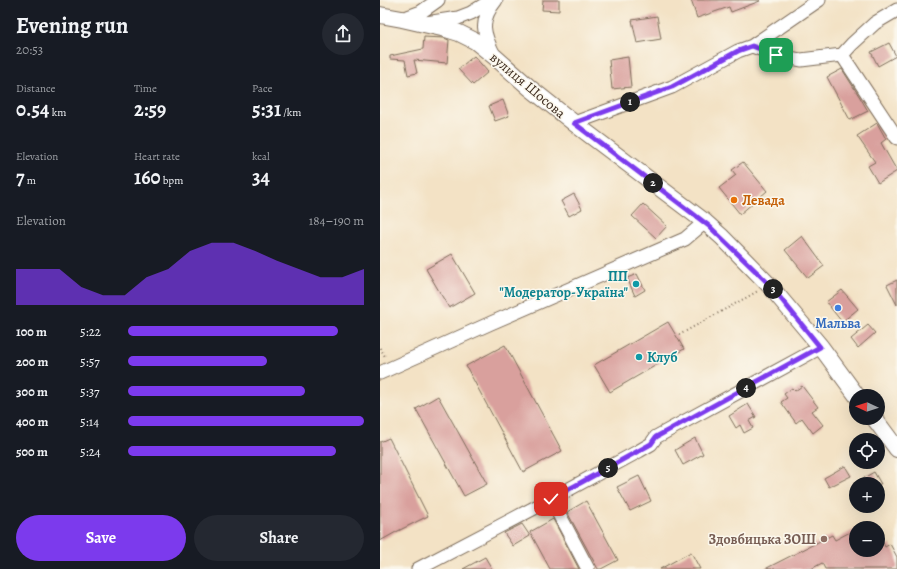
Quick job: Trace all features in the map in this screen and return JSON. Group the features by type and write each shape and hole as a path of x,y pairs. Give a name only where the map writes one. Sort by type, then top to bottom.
{"main road":[{"name":"вулиця Шосова","path":"380,15 446,29 459,33 475,41 574,123 705,222 769,284 852,389"},
{"path":"879,425 897,449"}],"street":[{"path":"402,19 421,12 438,0"},
{"path":"422,23 458,18 471,13 492,0"},
{"path":"495,57 487,40 484,26 485,19 491,5 496,0"},
{"path":"574,123 672,87 738,51 752,46 819,0"},
{"path":"752,46 776,55 801,60 842,55 875,23 897,10"},
{"path":"842,55 897,138"},
{"path":"380,374 491,323 684,239 705,222"},
{"path":"418,569 651,444 656,437 820,347"},
{"path":"551,499 588,569"}],"path":[{"path":"679,335 769,284"}],"building":[{"path":"543,0 559,0 559,11 542,10"},
{"path":"691,0 760,1 731,12 729,7 697,18"},
{"path":"657,16 661,39 637,43 632,20"},
{"path":"424,37 444,38 449,40 447,63 414,60 417,73 408,75 405,60 390,59 390,56 423,49"},
{"path":"889,43 896,56 878,66 871,52"},
{"path":"474,56 488,72 473,85 458,69"},
{"path":"628,57 631,87 612,89 609,60"},
{"path":"842,69 868,111 850,120 827,77"},
{"path":"503,100 509,116 495,121 489,106"},
{"path":"877,123 886,139 881,143 897,171 878,183 868,166 875,162 857,136"},
{"path":"743,162 767,191 740,214 719,188 736,175 732,170"},
{"path":"574,194 582,209 569,216 561,201"},
{"path":"643,204 667,226 656,238 632,216"},
{"path":"802,236 824,266 808,278 785,250"},
{"path":"452,254 475,293 449,308 426,269"},
{"name":"ПП \"Модератор-Україна\"","path":"637,274 645,290 635,296 627,278"},
{"path":"897,280 897,305 887,285"},
{"path":"842,290 858,309 842,322 826,302"},
{"name":"Клуб","path":"668,322 684,349 610,392 594,365"},
{"path":"868,325 875,333 858,348 851,339"},
{"path":"505,345 562,451 523,472 466,366"},
{"path":"802,386 818,407 812,411 823,425 813,433 802,418 796,423 781,402 787,398 784,394 792,388 795,391"},
{"path":"438,396 487,484 464,496 416,409"},
{"path":"748,404 756,417 749,421 753,428 744,433 740,425 736,428 729,416"},
{"path":"389,438 428,516 380,541 380,442"},
{"path":"695,438 703,454 683,465 675,450"},
{"path":"845,466 851,476 829,487 824,478"},
{"path":"874,472 877,477 865,477"},
{"path":"639,476 651,501 630,511 617,487"},
{"path":"586,501 618,560 601,569 598,569 567,512"},
{"path":"553,519 579,569 550,569 530,532"},
{"path":"522,524 530,536 513,546 504,533"},
{"path":"849,533 849,557 885,557 885,547 890,544 897,557 897,569 825,569 822,563 811,569 765,569 832,535 835,540"},
{"path":"691,552 700,569 660,569"},
{"path":"485,557 492,569 463,569"}],"place":[{"name":"Левада","path":"734,200"},
{"name":"ПП \"Модератор-Україна\"","path":"636,284"},
{"name":"Мальва","path":"838,308"},
{"name":"Клуб","path":"639,357"},
{"name":"Здовбицька ЗОШ","path":"824,539"}],"route":[{"path":"551,499 651,444 656,437 820,347 769,284 722,237 574,123 672,87 738,51 752,46 776,55"}]}
